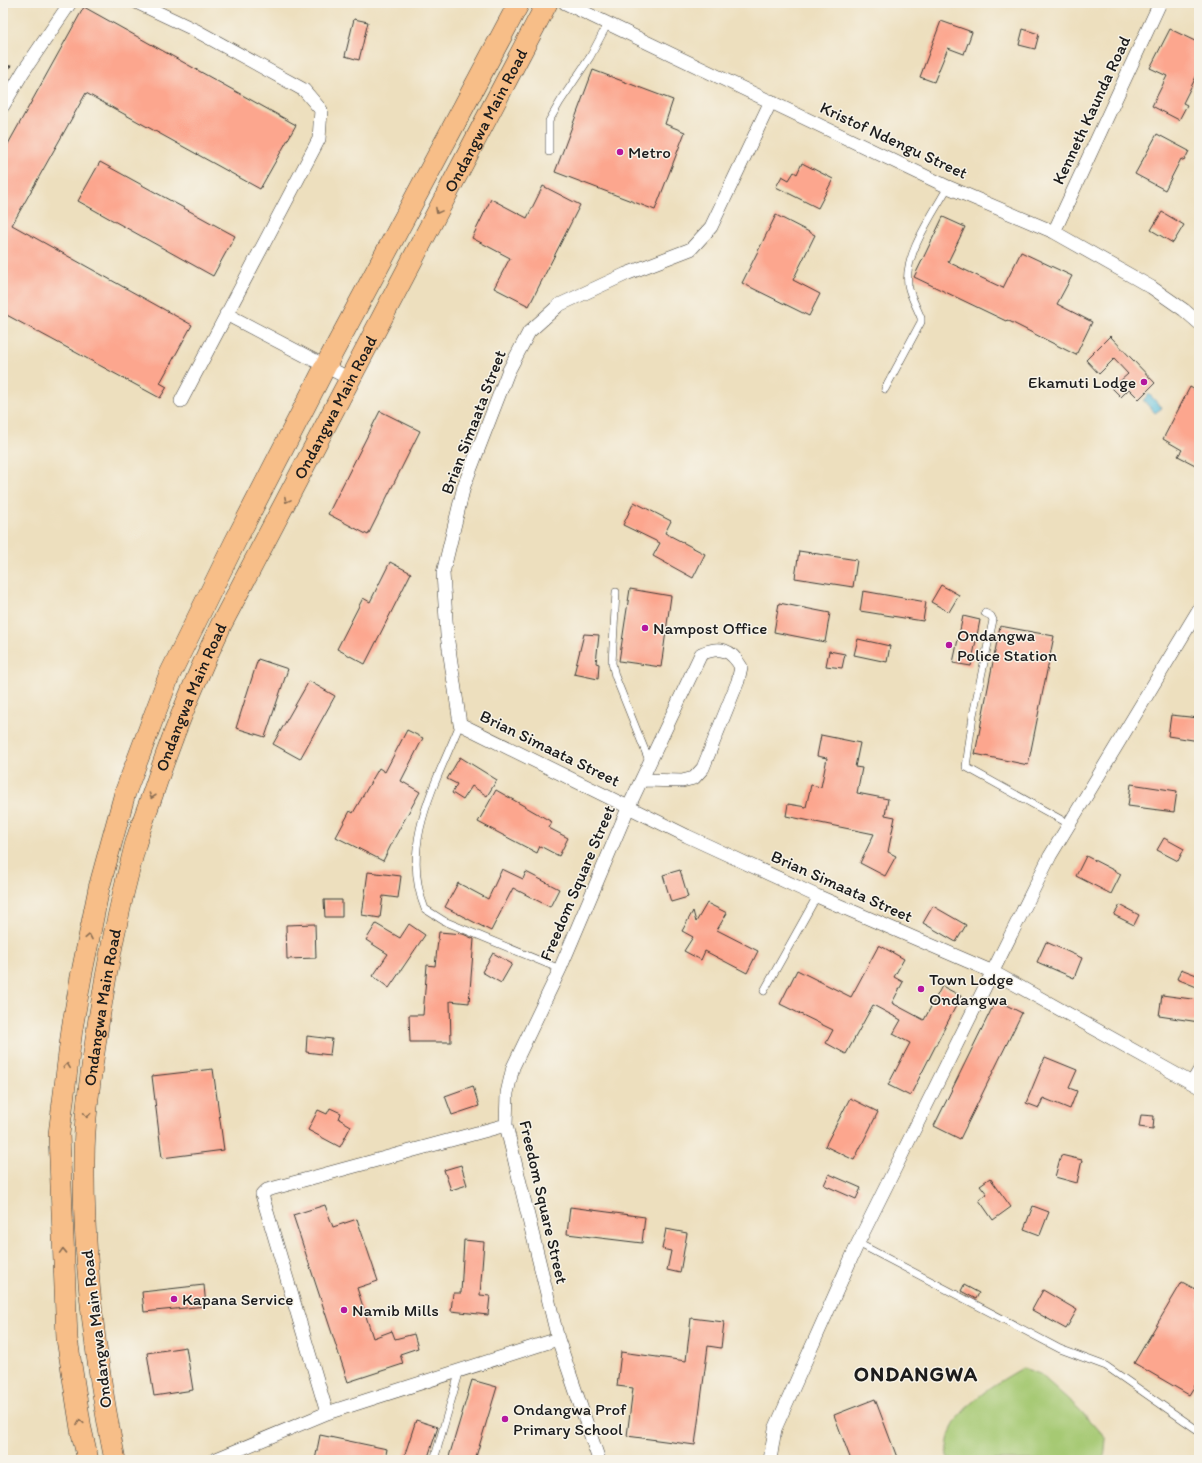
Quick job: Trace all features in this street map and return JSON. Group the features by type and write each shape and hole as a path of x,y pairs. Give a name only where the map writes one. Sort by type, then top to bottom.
{"main road":[{"name":"Ondangwa Main Road","path":"88,1460 81,1429 67,1339 63,1273 59,1134 71,1036 99,888 126,792 169,676 235,542 325,366 519,3"},
{"name":"Ondangwa Main Road","path":"115,1460 105,1413 94,1336 84,1226 84,1158 90,1084 104,986 135,844 175,728 194,680 547,3"},
{"path":"63,1273 88,1271"}],"street":[{"path":"3,106 23,72 70,3"},
{"path":"138,3 195,30 304,90 321,110 319,139 181,401"},
{"name":"Kristof Ndengu Street","path":"565,3 948,187 1054,232 1151,287 1184,310 1199,323"},
{"name":"Kenneth Kaunda Road","path":"1054,232 1160,3"},
{"name":"Brian Simaata Street","path":"771,101 710,227 691,249 626,274 559,305 529,332 508,372 464,486 443,574 447,635 460,724 629,806 687,836 817,896 993,972 1195,1085"},
{"path":"226,314 350,379"},
{"path":"770,1460 775,1429 858,1243 1050,856 1199,610"},
{"name":"Freedom Square Street","path":"599,1460 558,1339 506,1125 507,1093 513,1067 560,969 629,806 643,780 701,654 712,649 726,651 735,657 741,667 738,681 703,768 694,778 682,781 643,780"},
{"path":"1195,1085 1199,1070"},
{"path":"327,1413 262,1195 267,1190 506,1125"},
{"path":"214,1460 327,1413 558,1339"}],"lane":[{"path":"549,152 549,121 590,57 608,23"},
{"path":"885,389 921,322 921,318 909,288 909,263 919,240 948,187"},
{"path":"616,592 612,663 615,676 650,764"},
{"path":"985,613 991,616 993,620 973,715 966,767 1069,824"},
{"path":"460,724 421,819 416,845 416,879 425,909 444,921 560,969"},
{"path":"764,991 817,896"},
{"path":"858,1243 1060,1349 1106,1366 1199,1431"},
{"path":"434,1460 460,1370"}],"green space":[{"path":"1023,1368 1040,1374 1080,1410 1106,1439 1104,1460 949,1460 947,1445 951,1430 959,1417 983,1394 1010,1375"}],"water":[{"path":"1149,394 1162,408 1155,413 1143,400"}],"building":[{"path":"84,7 296,125 260,189 86,93 12,225 192,325 160,383 167,387 160,398 3,313 3,153"},
{"path":"354,19 368,22 359,60 345,56"},
{"path":"941,21 972,32 964,54 948,48 934,82 920,77"},
{"path":"1023,29 1039,34 1035,49 1019,45"},
{"path":"1170,29 1199,43 1199,71 1183,103 1187,105 1179,120 1152,106 1167,76 1150,68"},
{"name":"Metro","path":"593,70 673,100 665,124 685,132 655,210 555,172"},
{"path":"1157,134 1189,151 1184,161 1181,159 1165,190 1135,174"},
{"path":"100,162 235,236 213,276 78,201"},
{"path":"802,163 833,179 818,208 776,187 782,176 789,180 794,172 797,174"},
{"path":"543,186 580,205 529,306 494,288 510,258 472,238 491,199 527,218"},
{"path":"1162,212 1184,225 1173,243 1151,230"},
{"path":"776,215 815,235 793,280 820,294 809,316 742,283"},
{"path":"943,217 965,227 948,262 1003,288 1021,252 1072,276 1057,304 1092,322 1076,355 1007,320 1006,321 914,277"},
{"path":"1110,336 1155,383 1139,399 1129,389 1121,397 1112,388 1128,374 1114,359 1099,374 1086,360"},
{"path":"1190,387 1199,392 1199,467 1178,456 1182,450 1163,439"},
{"path":"380,411 420,431 368,535 328,514"},
{"path":"634,502 671,521 665,533 705,554 693,578 653,556 660,543 623,525"},
{"path":"799,551 857,560 853,587 795,578"},
{"path":"390,562 411,573 365,664 337,649 363,598 370,602"},
{"path":"941,585 959,595 949,612 931,602"},
{"name":"Nampost Office","path":"630,589 671,596 661,667 619,661"},
{"path":"863,591 926,602 923,621 860,611"},
{"path":"779,603 830,613 825,642 774,632"},
{"path":"963,616 980,620 971,666 953,663"},
{"path":"1000,626 1054,636 1028,765 975,754"},
{"path":"584,634 599,635 596,663 599,664 598,679 574,674"},
{"path":"858,639 890,646 887,662 854,655"},
{"path":"829,651 845,654 842,668 826,666"},
{"path":"258,659 288,669 265,737 236,728"},
{"path":"309,681 335,696 300,759 273,744"},
{"path":"1171,715 1199,718 1199,741 1168,736"},
{"path":"407,730 423,738 401,781 420,792 383,861 336,837 350,811 353,813 379,768 385,772"},
{"path":"821,735 860,743 855,767 862,768 857,793 888,799 885,815 895,817 888,852 896,856 885,876 860,863 874,834 786,816 788,804 806,807 811,785 821,787 827,758 817,756"},
{"path":"460,757 497,780 487,796 472,786 463,800 452,793 457,784 447,779"},
{"path":"1131,784 1177,791 1174,812 1128,806"},
{"path":"496,790 552,822 549,828 568,838 559,856 540,846 537,853 478,822"},
{"path":"1164,838 1184,849 1178,861 1157,850"},
{"path":"1086,856 1121,874 1111,894 1076,876"},
{"path":"502,869 523,879 526,872 559,889 550,907 513,888 491,931 445,907 458,883 488,899"},
{"path":"680,870 688,897 671,902 663,875"},
{"path":"368,872 401,876 398,898 383,896 380,918 362,915"},
{"path":"324,900 342,900 342,917 325,917"},
{"path":"707,903 727,913 717,930 758,951 747,973 705,951 701,960 684,951 693,937 682,931 693,911 696,922"},
{"path":"1120,905 1139,915 1134,925 1114,915"},
{"path":"933,906 966,925 956,942 923,923"},
{"path":"315,924 316,958 287,959 286,925"},
{"path":"376,924 400,938 409,924 425,935 389,988 373,976 388,954 366,940"},
{"path":"439,932 463,934 474,939 469,1003 450,1001 451,1042 410,1042 409,1015 423,1015 427,965 435,966"},
{"path":"1046,942 1082,958 1074,978 1037,962"},
{"path":"879,945 904,959 894,977 903,982 892,1003 924,1020 942,986 961,996 910,1096 888,1085 910,1043 893,1034 901,1020 873,1005 846,1054 826,1043 833,1030 780,1004 797,970 851,997"},
{"path":"493,953 512,964 501,983 482,972"},
{"path":"1181,969 1199,976 1199,988 1177,979"},
{"path":"1162,995 1199,1000 1199,1022 1159,1016"},
{"path":"996,1000 1022,1013 960,1139 934,1126"},
{"path":"307,1036 332,1039 330,1055 306,1052"},
{"path":"1045,1057 1077,1070 1069,1088 1077,1091 1070,1109 1043,1098 1039,1108 1026,1103"},
{"path":"213,1069 224,1150 162,1158 152,1076"},
{"path":"473,1086 479,1106 452,1115 445,1096"},
{"path":"850,1098 878,1112 854,1160 825,1146"},
{"path":"330,1108 341,1113 339,1119 351,1126 340,1147 308,1130 318,1110 327,1114"},
{"path":"1141,1115 1154,1116 1153,1129 1139,1127"},
{"path":"1061,1155 1082,1160 1077,1183 1055,1177"},
{"path":"461,1165 467,1185 451,1190 444,1170"},
{"path":"829,1174 861,1188 856,1199 824,1185"},
{"path":"990,1178 1011,1207 993,1220 979,1200 987,1194 980,1185"},
{"name":"Namib Mills","path":"325,1205 333,1227 357,1219 378,1281 357,1288 373,1338 392,1331 395,1339 414,1334 418,1348 400,1354 403,1364 348,1382 293,1215"},
{"path":"1033,1206 1049,1212 1040,1235 1024,1229"},
{"path":"570,1207 645,1217 642,1243 567,1234"},
{"path":"666,1229 687,1233 680,1273 667,1270 671,1251 662,1249"},
{"path":"464,1240 484,1242 480,1295 490,1296 488,1315 451,1311 453,1293 461,1293"},
{"path":"1182,1282 1199,1291 1199,1379 1189,1395 1134,1363"},
{"name":"Kapana Service","path":"204,1285 206,1306 144,1312 142,1292"},
{"path":"964,1285 979,1293 976,1299 961,1291"},
{"path":"1043,1290 1077,1310 1066,1329 1032,1310"},
{"path":"691,1318 724,1322 721,1348 708,1346 695,1445 627,1436 633,1388 617,1386 621,1352 686,1361"},
{"path":"186,1347 193,1390 154,1396 147,1353"},
{"path":"472,1380 497,1387 475,1460 448,1460"},
{"path":"875,1399 898,1460 851,1460 834,1415"},
{"path":"416,1420 438,1427 427,1460 403,1460"},
{"path":"320,1435 387,1449 385,1460 315,1460"}],"place":[{"name":"Metro","path":"620,152"},
{"name":"Ekamuti Lodge","path":"1144,382"},
{"name":"Nampost Office","path":"645,628"},
{"name":"Ondangwa Police Station","path":"949,645"},
{"name":"Town Lodge Ondangwa","path":"921,989"},
{"name":"Kapana Service","path":"174,1299"},
{"name":"Namib Mills","path":"344,1310"},
{"name":"Ondangwa Prof Primary School","path":"505,1419"}],"district":[{"name":"ONDANGWA","path":"916,1374"}]}
